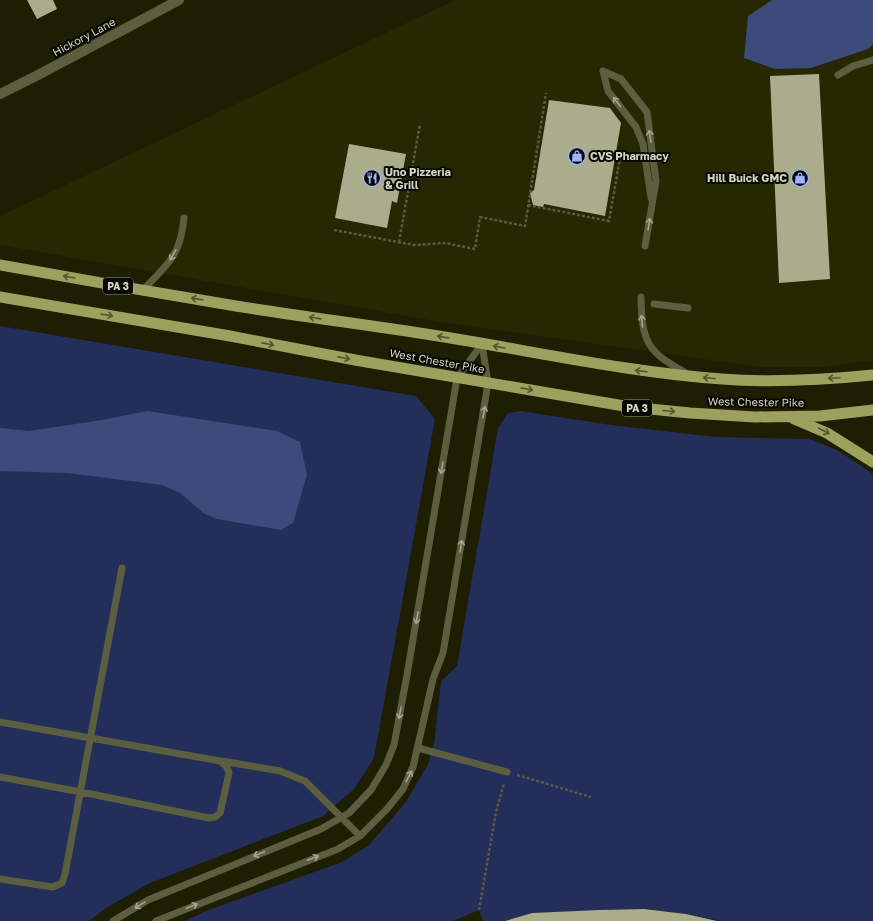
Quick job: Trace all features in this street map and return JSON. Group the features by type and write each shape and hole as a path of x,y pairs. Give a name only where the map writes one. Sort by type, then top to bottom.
{"highway":[{"name":"West Chester Pike","path":"0,265 235,306 482,344 608,366 694,377 787,380 873,376"},
{"name":"West Chester Pike","path":"0,297 230,336 457,378 659,410 723,416 788,417 820,416 873,410"},
{"path":"788,417 828,433 873,462"}],"street":[{"name":"Hickory Lane","path":"0,94 180,0"}],"lane":[{"path":"838,75 853,66 873,60"},
{"path":"645,246 656,181 647,112 621,79 604,71 608,91 636,127 643,144 652,202"},
{"path":"143,290 166,266 175,252 179,243 184,218"},
{"path":"641,297 642,326 649,344 659,357 694,377"},
{"path":"654,304 688,308"},
{"path":"113,921 148,900 321,829 349,813 371,790 386,765 394,745 457,378 482,344"},
{"path":"156,921 338,849 360,836 387,809 403,789 414,767 433,679 443,653 488,383 482,344"},
{"path":"0,879 53,887 62,883 81,792 122,568"},
{"path":"0,722 280,771 305,781 360,836"},
{"path":"418,748 508,772"},
{"path":"0,777 209,818 215,817 220,813 229,773 227,767 220,761"}],"path":[{"path":"334,230 414,245 445,243 475,249 480,218 525,226 546,93"},
{"path":"399,242 420,124"},
{"path":"528,205 609,221 620,158"},
{"path":"479,910 496,812 508,772 592,797"}],"shaded area":[{"path":"455,0 873,0 873,360 827,367 759,367 441,322 0,245 0,216"},
{"path":"772,0 873,0 873,44 868,49 811,68 775,69 744,58 748,16"},
{"path":"0,326 416,396 435,419 374,758 354,789 323,816 150,883 106,908 89,921 0,921"},
{"path":"147,411 277,431 300,442 307,475 293,523 281,530 217,519 205,514 180,493 162,485 67,473 0,471 0,428 29,431 102,420"},
{"path":"520,411 611,425 716,437 810,439 839,451 873,474 873,921 721,921 686,914 644,909 532,913 504,921 483,921 479,910 453,921 185,921 206,911 342,862 369,845 406,802 428,764 434,744 441,681 457,666 498,428 508,413"}],"building":[{"path":"27,0 53,0 57,9 37,19"},
{"name":"Hill Buick GMC","path":"819,74 830,279 779,283 770,76"},
{"name":"CVS Pharmacy","path":"549,100 610,108 621,123 605,216 544,204 543,207 533,205 530,193 534,190"},
{"name":"Uno Pizzeria & Grill","path":"349,144 406,154 397,203 392,201 387,228 335,218"},
{"path":"644,909 686,914 717,921 505,921 532,913"}],"place":[{"name":"CVS Pharmacy","path":"577,156"},
{"name":"Uno Pizzeria & Grill","path":"372,178"},
{"name":"Hill Buick GMC","path":"800,178"}]}
